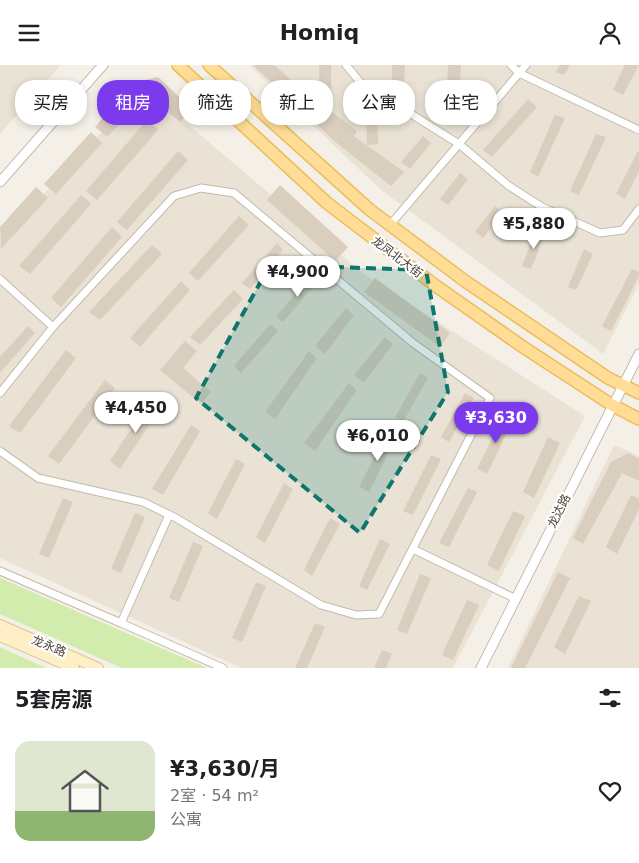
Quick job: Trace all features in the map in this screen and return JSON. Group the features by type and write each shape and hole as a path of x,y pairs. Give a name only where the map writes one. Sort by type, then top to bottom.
{"main road":[{"name":"龙凤北大街","path":"178,65 327,203 436,286 523,347 612,405 639,419"},
{"name":"龙凤北大街","path":"209,65 370,210 473,286 608,378 639,393"},
{"name":"龙永路","path":"0,625 98,668"},
{"name":"龙永路","path":"0,636 74,668"}],"street":[{"path":"0,182 103,65"},
{"path":"346,65 360,82 459,144 509,186 542,207 600,233 623,231 639,209"},
{"path":"511,65 520,73 639,130"},
{"path":"390,225 526,65"},
{"path":"0,393 53,327 174,196 201,188 234,193 413,343 490,398 379,613 356,615 320,605 169,515 142,502 38,478 0,451"},
{"path":"0,279 53,327"},
{"name":"龙达路","path":"481,668 639,354"},
{"path":"121,623 169,515"},
{"path":"413,549 516,599"},
{"path":"0,571 223,668"}],"highlighted area":[{"path":"270,265 426,270 448,392 360,533 196,398"}],"shaded area":[{"path":"0,65 61,65 48,80 15,80 15,117 0,134"},
{"path":"249,65 639,65 639,284 603,354 380,189 312,125 333,125 333,80 265,80"},
{"path":"169,108 179,117 179,125 189,125 365,275 585,416 453,668 241,668 0,558 0,241 108,125 169,125"},
{"path":"614,445 639,456 639,668 508,668"}],"green space":[{"path":"0,578 207,668 122,668 0,614"},
{"path":"0,647 46,668 0,668"}],"building":[{"path":"253,65 274,65 291,80 269,80"},
{"path":"319,65 331,65 331,80 319,80"},
{"path":"392,65 405,65 404,80 392,80"},
{"path":"448,65 461,65 460,80 447,80"},
{"path":"560,65 570,65 564,75 556,72"},
{"path":"625,65 639,65 623,95 613,90"},
{"path":"158,77 161,80 146,80"},
{"path":"169,87 179,97 179,121 169,113"},
{"path":"528,99 537,107 492,157 483,150"},
{"path":"333,113 343,120 343,125 349,125 357,131 354,136 404,172 391,186 339,145 318,125 333,125"},
{"path":"555,115 565,118 538,177 530,172"},
{"path":"97,125 118,125 107,137 95,127"},
{"path":"143,125 152,125 158,130 97,200 86,191"},
{"path":"367,125 378,125 378,144 367,145"},
{"path":"91,132 102,143 56,194 44,184"},
{"path":"596,134 606,137 579,195 570,191"},
{"path":"423,136 431,143 410,169 401,162"},
{"path":"178,151 188,160 127,230 117,222"},
{"path":"638,151 639,171 625,199 616,194"},
{"path":"460,173 468,179 448,205 440,199"},
{"path":"280,185 348,247 335,261 267,200"},
{"path":"36,187 48,198 1,249 0,227"},
{"path":"81,195 91,204 30,274 19,266"},
{"path":"495,206 503,213 483,238 475,232"},
{"path":"239,216 249,225 198,281 189,273"},
{"path":"112,227 122,237 61,307 51,298"},
{"path":"536,230 545,234 531,269 522,266"},
{"path":"277,243 283,250 250,289 242,283"},
{"path":"152,245 162,254 100,320 89,312"},
{"path":"584,249 593,254 576,290 568,287"},
{"path":"632,269 639,272 639,276 611,331 602,326"},
{"path":"312,274 319,280 283,322 276,317"},
{"path":"375,278 450,333 440,347 364,292"},
{"path":"181,281 190,290 140,347 130,338"},
{"path":"234,290 243,299 200,345 190,337"},
{"path":"346,308 354,315 325,354 315,346"},
{"path":"270,324 278,331 241,373 234,366"},
{"path":"28,326 35,333 0,373 0,357"},
{"path":"385,337 393,344 364,383 354,375"},
{"path":"185,341 197,351 183,368 211,392 201,404 160,370"},
{"path":"66,350 76,358 20,433 9,426"},
{"path":"309,351 317,358 275,419 265,412"},
{"path":"420,373 428,378 403,422 395,417"},
{"path":"105,380 115,388 59,464 48,456"},
{"path":"349,383 357,390 315,451 304,443"},
{"path":"465,393 474,398 449,442 441,437"},
{"path":"150,400 162,406 120,469 110,461"},
{"path":"505,413 514,418 487,474 477,469"},
{"path":"191,425 200,431 163,495 152,489"},
{"path":"387,432 397,436 369,492 359,487"},
{"path":"548,437 560,443 534,498 523,492"},
{"path":"629,453 639,459 639,481 622,473 583,544 573,538 611,462"},
{"path":"431,455 441,459 413,515 403,511"},
{"path":"236,459 245,464 217,519 208,513"},
{"path":"284,483 293,489 265,543 256,537"},
{"path":"468,488 477,492 449,547 439,543"},
{"path":"631,495 639,499 639,509 617,554 606,547"},
{"path":"63,498 73,502 49,558 39,554"},
{"path":"513,511 525,516 499,571 487,565"},
{"path":"135,513 145,517 121,573 111,569"},
{"path":"330,518 340,524 312,576 304,570"},
{"path":"380,539 390,544 367,590 359,586"},
{"path":"193,542 203,546 179,602 169,598"},
{"path":"558,572 570,578 525,668 511,668"},
{"path":"420,574 431,578 407,634 397,630"},
{"path":"256,582 266,586 242,642 232,638"},
{"path":"579,596 591,601 565,654 554,647"},
{"path":"467,600 479,605 453,660 442,655"},
{"path":"315,623 325,627 307,668 295,668"},
{"path":"382,650 392,654 386,668 374,668"}]}
